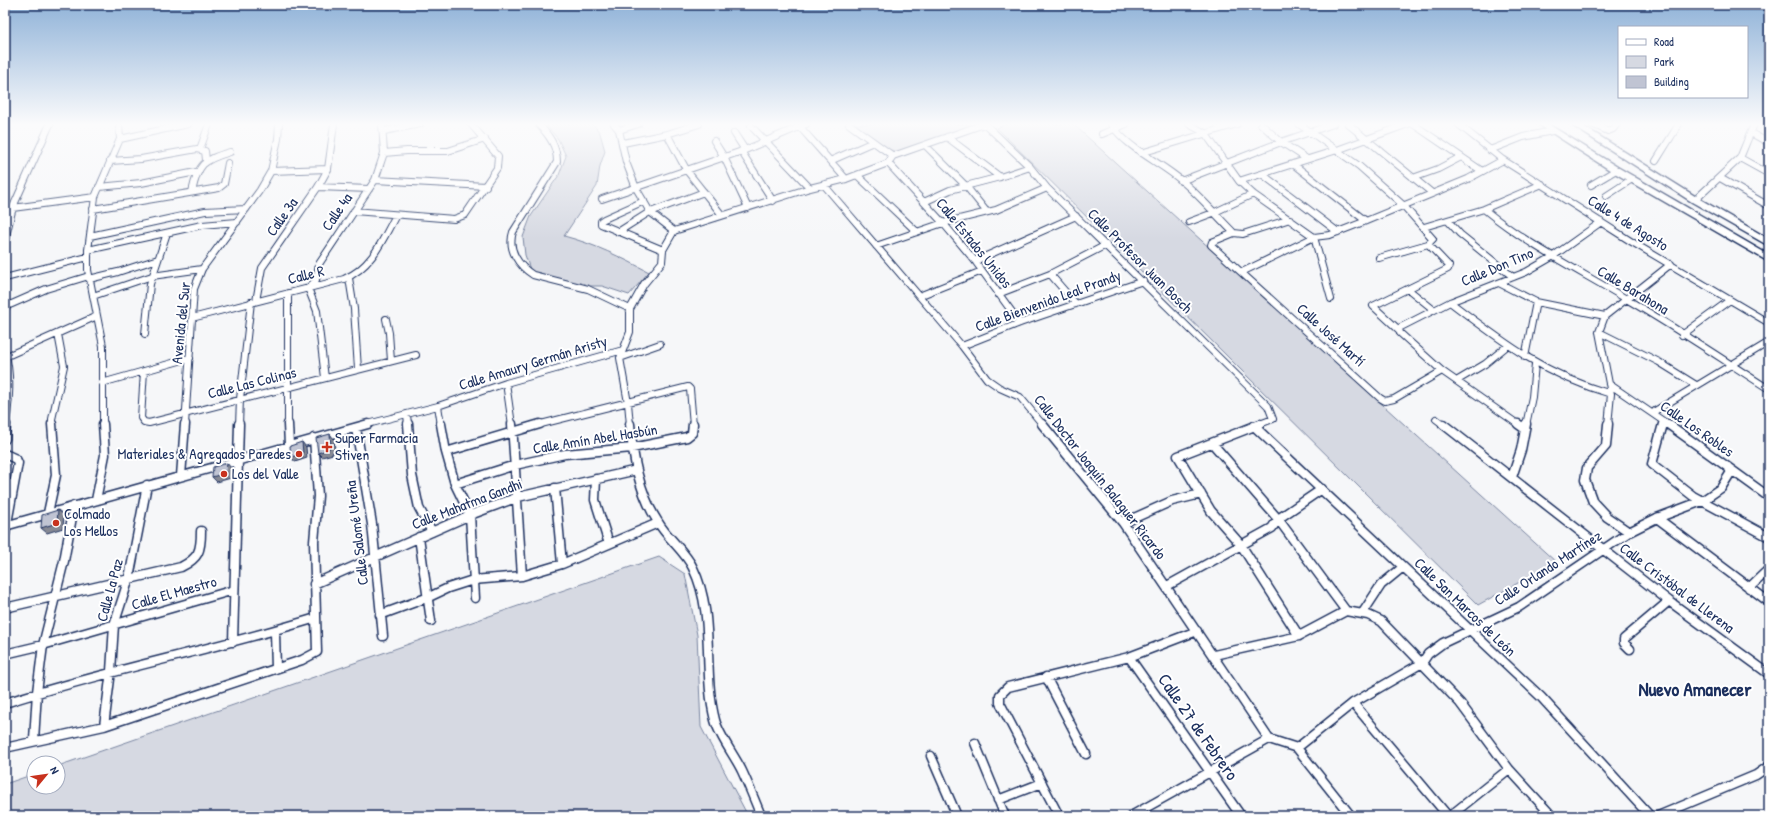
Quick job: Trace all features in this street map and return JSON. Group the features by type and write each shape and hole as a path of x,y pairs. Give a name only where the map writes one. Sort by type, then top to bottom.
{"main road":[{"path":"1604,162 1769,259"},
{"path":"1635,162 1695,200 1769,243"}],"street":[{"path":"5,240 13,207 33,162"},
{"path":"96,500 105,454 102,383 103,346 89,278 88,253 95,197 109,162"},
{"path":"192,192 196,172 204,162"},
{"name":"Avenida del Sur","path":"181,476 194,289 202,269 246,209 271,171 273,162"},
{"name":"Calle 3a","path":"233,642 237,460 240,399 253,302 262,268 318,187 328,169 329,162"},
{"name":"Calle 4a","path":"308,288 316,280 319,264 375,180 381,162"},
{"path":"354,211 454,219 465,215 486,186 499,162"},
{"path":"557,162 510,238 517,261 527,272 539,278 593,290 630,309"},
{"path":"626,162 636,188 650,212 674,231 722,215 773,201 810,188 846,179 888,163"},
{"path":"682,162 687,171 722,215"},
{"path":"602,199 710,162"},
{"path":"727,162 748,208"},
{"path":"750,162 773,201"},
{"path":"786,162 810,188"},
{"path":"831,162 846,179"},
{"path":"942,162 966,186 986,211"},
{"path":"981,162 1000,177"},
{"name":"Calle Profesor Juan Bosch","path":"1025,162 1047,188 1143,281 1268,406 1273,419 1254,426"},
{"path":"1154,162 1181,181 1234,233 1243,234 1290,219"},
{"path":"1181,181 1230,162"},
{"path":"1239,181 1298,162"},
{"path":"1354,162 1403,205 1433,239 1428,244 1379,258"},
{"path":"1394,162 1432,193"},
{"path":"1413,178 1450,162"},
{"path":"1469,162 1482,171"},
{"path":"1242,272 1314,238 1330,235 1366,221 1482,171 1499,162"},
{"name":"Calle 4 de Agosto","path":"1507,162 1632,242 1769,323"},
{"path":"1695,200 1736,162"},
{"path":"1748,162 1769,174"},
{"path":"93,209 222,187 228,163"},
{"name":"Calle Estados Unidos","path":"888,163 943,223 975,261 1020,323"},
{"path":"1226,164 1239,181 1253,194 1290,219 1314,238 1331,299"},
{"path":"1293,164 1366,221"},
{"path":"924,202 950,190 1000,177 1030,167"},
{"path":"271,171 328,169"},
{"path":"1591,185 1616,170"},
{"path":"99,187 141,183 196,172"},
{"path":"1262,174 1338,232"},
{"path":"858,175 917,232"},
{"path":"1720,178 1769,206"},
{"path":"1606,196 1632,179"},
{"path":"375,180 486,186"},
{"path":"1424,227 1449,222 1485,210 1542,184"},
{"name":"Calle Doctor Joaquín Balaguer Ricardo","path":"824,185 962,346 987,379 1000,388 1020,397 1123,523 1214,655 1269,739"},
{"path":"318,187 369,189"},
{"path":"876,246 943,223 986,211 996,210 1047,188"},
{"path":"618,232 632,221 650,212 704,192"},
{"path":"1189,222 1213,213 1253,194"},
{"path":"5,209 95,197"},
{"path":"644,201 601,221 601,224 663,250"},
{"path":"90,236 199,212 224,209 246,209"},
{"name":"Calle Barahona","path":"1485,210 1508,229 1552,257 1628,300 1682,336 1769,389"},
{"name":"Calle R","path":"192,318 349,278 364,270 369,264 396,215"},
{"path":"975,261 1076,216"},
{"path":"5,278 88,253 167,233 211,224 237,222"},
{"path":"1449,222 1460,234 1514,277"},
{"name":"Calle Don Tino","path":"1399,329 1450,302 1514,277 1552,257 1601,222"},
{"name":"Calle Amaury Germán Aristy","path":"5,526 314,438 438,406 506,383 622,354 630,332 630,309 644,284 662,262 663,250 674,231"},
{"path":"145,334 146,311 152,276 167,233"},
{"name":"Calle José Martí","path":"1234,233 1215,240 1211,245 1385,401 1394,400 1442,371"},
{"path":"1428,244 1449,268 1373,306 1442,371 1458,380 1525,429"},
{"path":"998,294 1050,274 1106,245"},
{"path":"5,307 46,289 118,272 158,258"},
{"path":"1629,532 1608,517 1593,502 1585,480 1587,468 1606,446 1611,394 1599,332 1605,316 1628,300 1671,264"},
{"path":"93,296 152,276 202,269"},
{"path":"919,296 982,271"},
{"path":"1050,274 1076,304"},
{"path":"349,278 354,309 358,369"},
{"name":"Calle Bienvenido Leal Prandy","path":"962,346 1020,323 1143,281"},
{"path":"1499,283 1536,302 1605,316"},
{"path":"308,288 317,311 325,378"},
{"path":"1408,289 1434,310"},
{"path":"288,293 287,387 289,445"},
{"path":"1682,336 1730,300"},
{"path":"1450,302 1507,346 1534,364 1586,388 1611,394"},
{"path":"1525,357 1536,302"},
{"path":"5,439 10,388 9,370 6,358 96,316"},
{"path":"386,319 389,333 391,361"},
{"path":"1599,332 1660,362 1696,385"},
{"path":"48,513 56,475 52,419 64,366 63,354 58,334"},
{"path":"1654,414 1696,385 1769,342"},
{"path":"660,344 622,354 632,448 644,497 658,523 693,567 701,591 707,627 708,681 715,722 742,771 761,816"},
{"path":"1458,380 1485,364 1507,346"},
{"name":"Calle Las Colinas","path":"144,371 141,418 144,422 149,423 186,412 416,355"},
{"path":"102,383 190,358"},
{"path":"1512,477 1522,450 1532,397 1534,364"},
{"path":"506,383 518,497 522,576"},
{"name":"Calle Los Robles","path":"1609,384 1654,414 1769,496"},
{"name":"Calle Amín Abel Hasbún","path":"455,484 514,465 565,454 632,448 688,437 692,434 694,426 690,389 688,387 628,403"},
{"path":"446,452 512,431 628,403"},
{"path":"438,406 446,452 455,484 470,515 475,598"},
{"path":"407,414 412,475 419,508 432,532"},
{"name":"Calle Cristóbal de Llerena","path":"1436,419 1669,601 1769,674"},
{"path":"1664,422 1652,464 1659,471 1702,501 1769,537"},
{"path":"1254,426 1178,456 1211,511 1241,544 1299,636"},
{"name":"Calle San Marcos de León","path":"1254,426 1541,697 1650,816"},
{"name":"Calle Salomé Ureña","path":"356,428 372,524 380,615 384,636"},
{"path":"5,748 34,740 104,726 302,660 317,652 314,542 318,496 314,438"},
{"path":"1212,443 1278,519 1346,611"},
{"path":"5,534 5,526 18,463 16,459 6,456"},
{"name":"Calle Orlando Martínez","path":"1297,748 1352,703 1422,663 1428,654 1433,650 1470,630 1519,607 1629,532 1657,518 1702,501 1721,488 1731,472 1728,467"},
{"name":"Calle Mahatma Gandhi","path":"314,584 470,515 518,497 637,470"},
{"path":"596,479 595,500 609,544"},
{"path":"5,486 14,483"},
{"name":"Calle La Paz","path":"104,726 111,671 114,625 129,578 147,485"},
{"path":"555,488 562,564"},
{"path":"1166,586 1272,528 1278,519 1322,489"},
{"path":"1123,523 1172,501 1201,494"},
{"path":"34,740 37,692 43,645 64,561 74,506"},
{"path":"1657,518 1769,602"},
{"path":"380,615 429,597 448,588 474,580 522,576 562,564 658,523"},
{"path":"5,608 181,567 198,557 201,542 201,531"},
{"path":"420,537 431,621"},
{"path":"1362,614 1370,606 1380,586 1403,567"},
{"path":"1749,588 1769,569"},
{"name":"Calle El Maestro","path":"5,654 43,645 234,590"},
{"path":"1630,649 1624,643 1624,639 1669,601"},
{"path":"1214,655 1299,636 1346,611 1381,620 1460,703 1510,769 1552,816"},
{"path":"5,703 37,692 111,671 275,632 316,618"},
{"path":"1059,816 1000,703 1000,695 1008,687 1046,676 1129,657 1197,631"},
{"path":"275,632 276,669"},
{"name":"Calle 27 de Febrero","path":"1129,657 1241,816"},
{"path":"1046,676 1086,754"},
{"path":"1352,703 1449,816 1510,769"},
{"path":"1131,816 1211,773 1269,739 1297,748 1351,816"},
{"path":"975,743 1005,816"},
{"path":"931,756 957,816"},
{"path":"1658,816 1756,775 1769,766"},
{"path":"998,800 1042,783"}],"green space":[{"path":"564,162 601,162 597,186 564,236 607,251 649,272 629,295 602,286 581,286 532,275 525,255 523,237 531,216 559,175"},
{"path":"1032,162 1115,162 1556,562 1478,605"},
{"path":"659,557 685,574 697,635 701,727 748,816 5,816 5,784 26,777 26,795 66,795 66,763"}],"building":[{"path":"330,434 331,446 329,449 318,453 316,438"},
{"path":"302,442 303,453 291,457 290,446"},
{"path":"227,463 226,473 212,477 213,467"},
{"path":"58,510 57,523 41,528 42,515"}],"place":[{"name":"Super Farmacia Stiven","path":"327,447"},
{"name":"Materiales & Agregados Paredes","path":"299,454"},
{"name":"Los del Valle","path":"224,474"},
{"name":"Colmado Los Mellos","path":"56,523"}],"district":[{"name":"Nuevo Amanecer","path":"1695,689"}]}
